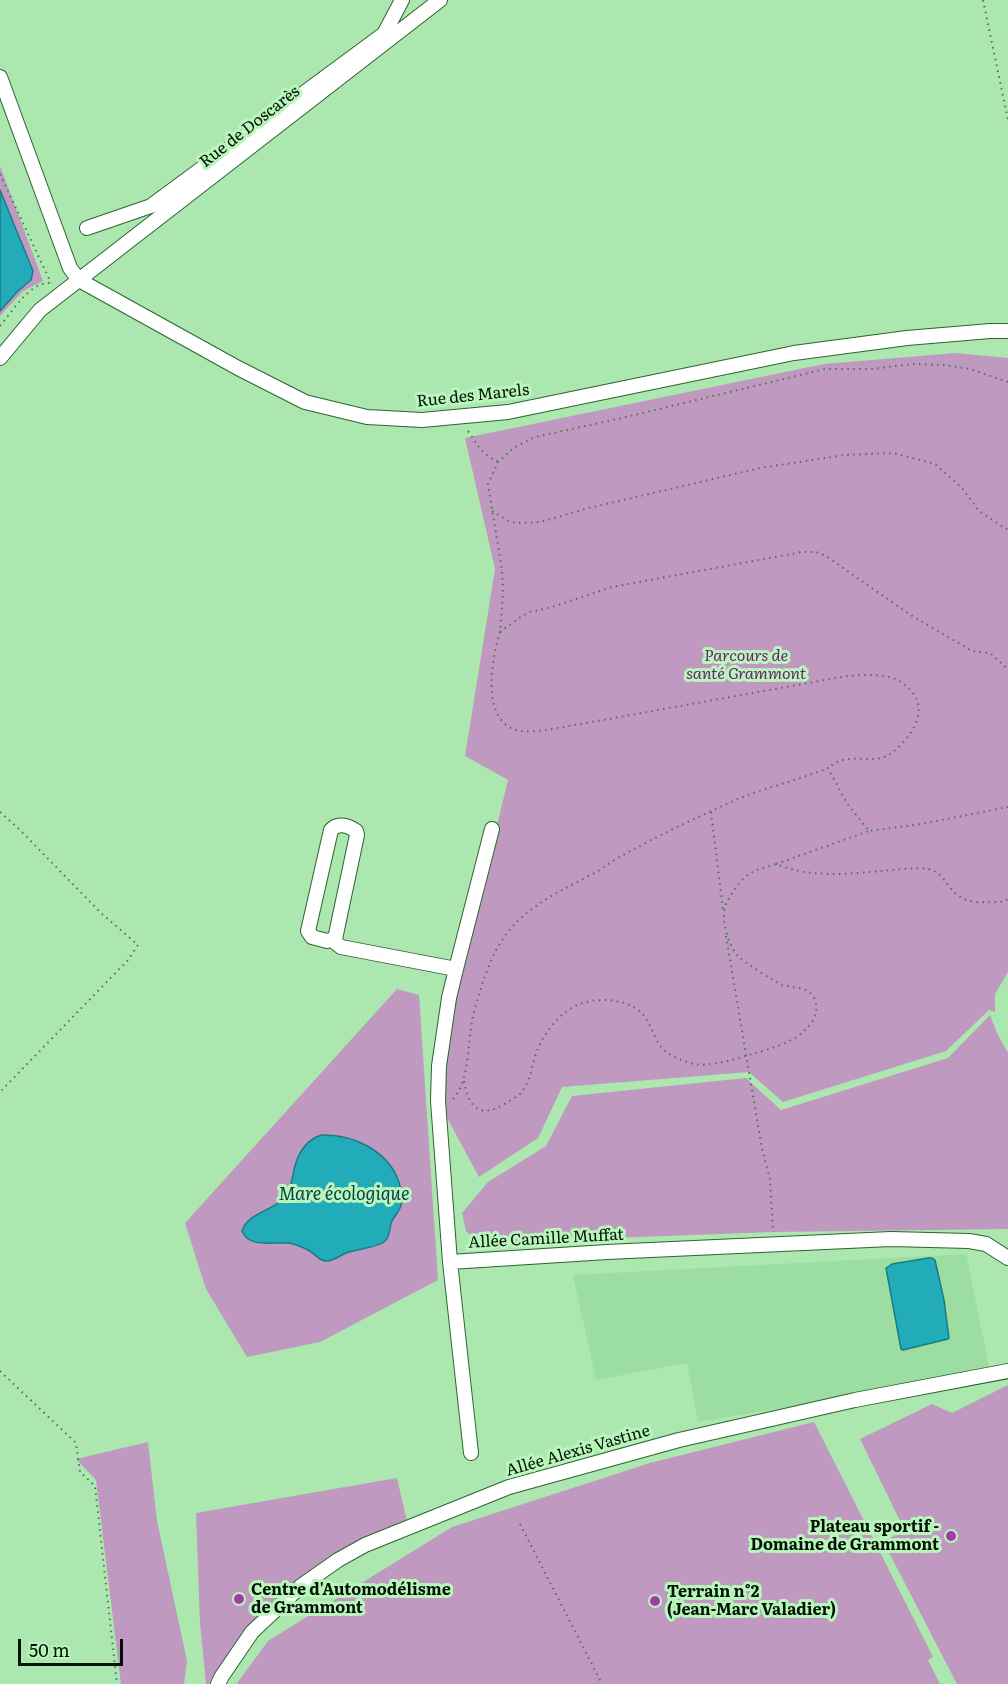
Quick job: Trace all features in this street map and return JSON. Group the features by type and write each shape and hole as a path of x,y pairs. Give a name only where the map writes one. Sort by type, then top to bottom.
{"street":[{"path":"87,228 151,207 384,34 402,0"},
{"name":"Rue de Doscarès","path":"79,280 440,0"},
{"path":"0,77 70,268 79,280 40,310 0,358"},
{"name":"Rue des Marels","path":"79,280 238,368 305,402 367,417 422,420 508,412 794,353 907,338 990,330 1008,332"},
{"path":"334,939 327,941 312,937 308,931 331,830 334,826 340,825 352,828 357,835 334,939 336,943 341,947 456,969"},
{"name":"Allée Camille Muffat","path":"492,829 449,998 439,1066 438,1101 450,1262 607,1252 891,1239 969,1241 986,1244 1008,1258"},
{"path":"450,1262 471,1453"},
{"name":"Allée Alexis Vastine","path":"218,1684 252,1632 301,1586 338,1560 365,1545 509,1487 679,1440 855,1400 1008,1371"}],"path":[{"path":"983,0 1008,120"},
{"path":"0,174 51,283"},
{"path":"726,933 737,956 781,984 799,987 811,993 817,1008 813,1021 801,1035 747,1056 711,1064 695,1064 677,1058 664,1050 645,1017 632,1005 604,1000 584,1003 573,1007 549,1028 540,1042 532,1071 519,1095 497,1109 484,1110 476,1108 466,1097 464,1081 472,1020 482,984 496,952 518,920 534,906 550,895 590,876 668,832 740,798 810,775 842,760 882,758 890,754 909,736 917,719 919,707 916,697 906,685 894,679 879,676 847,676 547,730 513,729 501,720 494,706 492,669 500,632 503,594 502,570 488,484 498,462 515,447 535,437 825,369 872,369 912,364 944,365 970,369 1008,382"},
{"path":"452,418 466,428 482,452 498,462"},
{"path":"492,511 516,524 540,522 589,508 760,468 845,455 893,453 935,464 963,488 979,511 1008,530"},
{"path":"500,632 530,612 612,587 802,552 816,552 826,556 909,614 972,651 990,653 1008,669"},
{"path":"828,768 846,802 870,831"},
{"path":"724,913 723,910 733,891 751,872 870,831 921,824 1008,807"},
{"path":"0,812 101,913 138,945 128,960 0,1092"},
{"path":"711,812 726,933 762,1149 770,1179 773,1245"},
{"path":"777,864 802,872 856,873 930,869 939,874 958,896 968,900 985,903 1004,902 1008,899"},
{"path":"438,1101 454,1099 464,1081"},
{"path":"0,1371 76,1443 80,1472 95,1486 117,1684"},
{"path":"520,1524 602,1684"}],"shaded area":[{"path":"966,1254 989,1366 828,1400 698,1422 687,1363 596,1380 573,1275"}],"green space":[{"path":"0,166 43,281 23,291 0,316"},
{"name":"Parcours de santé Grammont","path":"956,353 1008,358 1008,972 995,994 995,1012 989,1010 946,1051 783,1102 749,1072 562,1087 538,1138 479,1177 438,1101 439,1066 508,780 465,756 495,569 465,438 824,364"},
{"path":"397,989 419,995 438,1280 320,1342 247,1357 206,1289 185,1223"},
{"path":"990,1015 1008,1053 1008,1229 773,1232 479,1243 466,1231 462,1213 488,1182 546,1146 572,1096 746,1078 781,1110 948,1058"},
{"name":"Plateau sportif - Domaine de Grammont","path":"1008,1385 1008,1684 957,1684 883,1541 905,1531 860,1439 932,1404 952,1413"},
{"path":"814,1422 933,1657 928,1660 940,1684 237,1683 268,1641 452,1527 650,1463"},
{"path":"148,1442 157,1521 187,1661 184,1684 121,1684 96,1480 76,1459"},
{"name":"Centre d'Automodélisme de Grammont","path":"397,1478 407,1521 354,1543 306,1575 250,1626 209,1684 206,1684 200,1623 196,1513"}],"water":[{"path":"0,190 33,271 31,280 0,311"},
{"name":"Mare écologique","path":"321,1135 346,1138 368,1146 387,1161 394,1171 400,1185 402,1202 392,1221 386,1240 328,1261 322,1260 298,1245 261,1243 250,1240 242,1231 245,1225 287,1195 296,1162 302,1150 310,1141"},
{"path":"928,1258 935,1260 949,1338 903,1350 886,1268 892,1264"}],"place":[{"name":"Plateau sportif - Domaine de Grammont","path":"951,1536"},
{"name":"Centre d'Automodélisme de Grammont","path":"239,1599"},
{"name":"Terrain n°2 (Jean-Marc Valadier)","path":"655,1601"}]}
